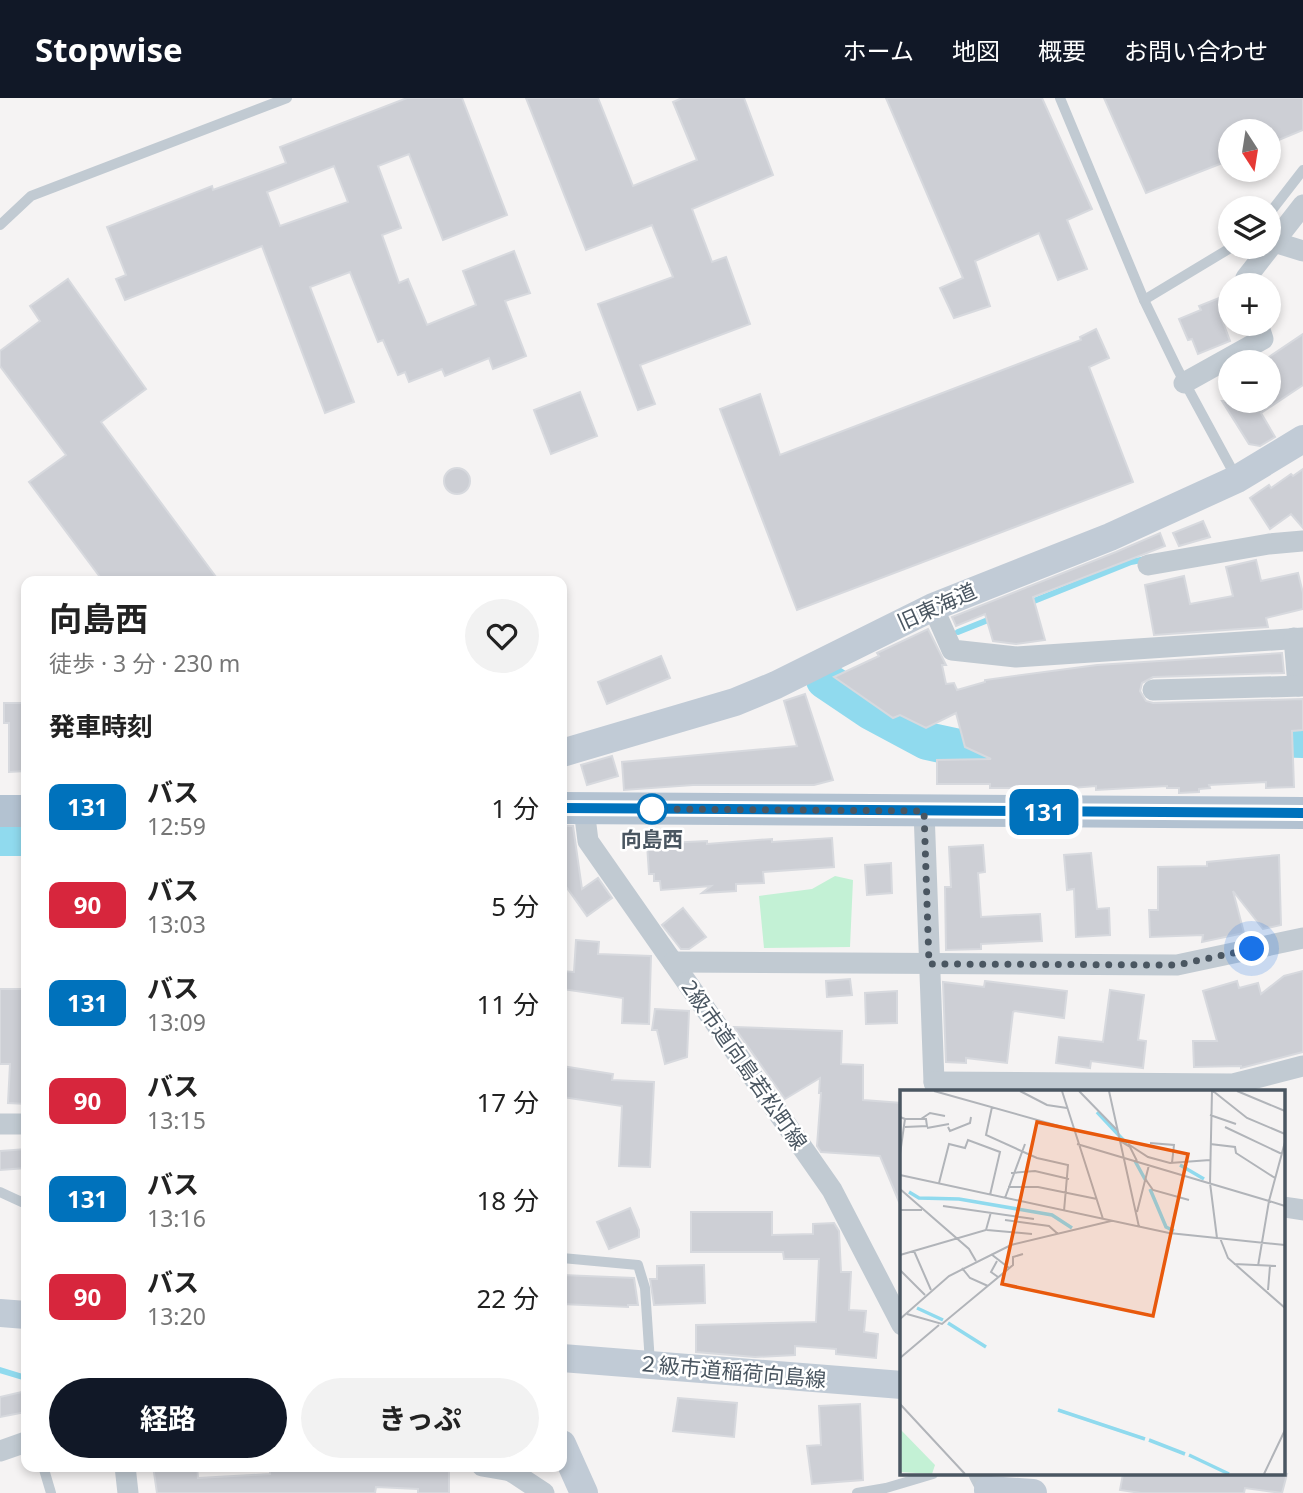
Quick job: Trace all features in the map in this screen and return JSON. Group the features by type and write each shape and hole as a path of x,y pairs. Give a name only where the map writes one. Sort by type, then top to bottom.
{"main road":[{"path":"573,808 1303,813"},
{"path":"0,811 21,811"}],"street":[{"path":"1281,233 1303,205"},
{"path":"1281,244 1303,251"},
{"path":"1250,273 1261,259"},
{"path":"1184,383 1263,339 1262,336"},
{"name":"旧東海道","path":"567,752 735,702 776,685 933,607 1110,537 1237,479 1303,439"},
{"path":"1148,565 1269,544 1303,541"},
{"path":"933,607 952,650 1016,657 1298,638 1300,686 1153,690"},
{"name":"2級市道向島若松町線","path":"573,808 588,841 832,1191 899,1313"},
{"path":"924,811 935,1087 1233,1088 1303,1066"},
{"path":"673,962 1177,965 1303,938"},
{"path":"0,1124 21,1124"},
{"path":"0,1313 21,1315"},
{"name":"２級市道稲荷向島線","path":"567,1358 900,1385"},
{"path":"0,1451 21,1445"},
{"path":"553,1493 582,1488 567,1455"},
{"path":"126,1472 128,1493"},
{"path":"512,1472 544,1493"},
{"path":"985,1486 1032,1493"}],"lane":[{"path":"0,225 31,196 287,98"},
{"path":"1060,98 1144,300 1184,383 1237,479"},
{"path":"1281,198 1303,170"},
{"path":"1144,300 1218,255"},
{"path":"0,1192 21,1202"},
{"path":"567,1258 638,1265 645,1288 650,1366"},
{"path":"45,1472 51,1493"},
{"path":"857,1493 926,1476"}],"green space":[{"path":"835,876 853,880 850,947 764,948 759,896 812,889"}],"building":[{"path":"407,98 462,98 507,215 443,240 409,154 378,166 401,228 382,235 399,283 408,279 427,325 476,305 463,271 514,251 530,293 505,301 526,356 493,369 489,358 445,376 442,369 409,382 405,372 398,375 383,340 378,342 350,272 310,287 354,402 325,413 262,246 125,300 116,279 126,275 107,227 212,186 213,190 286,163 280,147","holes":["334,166 348,202 280,226 267,192"]},
{"path":"526,98 598,98 633,186 697,160 673,102 682,98 744,98 773,175 692,209 712,262 726,257 750,324 640,365 655,404 638,410 598,304 673,277 652,225 586,250"},
{"path":"886,98 1042,98 1092,209 1067,220 1087,269 1058,280 1039,233 975,261 990,306 954,318 940,288 963,278"},
{"path":"1104,98 1303,98 1303,130 1281,139 1281,119 1218,119 1218,165 1146,193"},
{"path":"68,279 146,389 101,422 215,576 99,576 29,482 66,455 0,366 0,351 40,321 30,306"},
{"path":"1218,298 1218,336 1228,336 1230,341 1198,354 1192,339 1188,340 1179,319 1201,310 1199,306"},
{"path":"1096,329 1109,358 1089,367 1133,482 797,610 720,409 760,394 780,455 1081,340 1080,337"},
{"path":"1303,334 1303,385 1281,400 1281,350"},
{"path":"580,392 597,436 551,454 534,410"},
{"path":"1230,413 1261,413 1275,437 1260,446 1249,444"},
{"path":"457,468 466,472 470,481 466,490 457,494 448,490 444,481 448,472"},
{"path":"1303,469 1303,528 1291,514 1270,529 1250,498 1269,485 1271,488"},
{"path":"1203,521 1210,537 1179,546 1173,533"},
{"path":"1160,533 1165,546 1033,597 1045,640 1016,644 993,641 985,614 956,626 952,617 1116,552"},
{"path":"1256,560 1261,581 1298,573 1303,593 1303,609 1266,618 1268,627 1154,635 1145,585 1184,576 1190,604 1233,596 1226,567"},
{"path":"928,629 946,665 942,665 946,684 954,683 957,690 985,680 1097,665 1282,653 1284,673 1153,677 1142,683 1140,691 1146,701 1153,703 1303,699 1303,730 1292,731 1294,787 1266,788 1266,782 1209,785 1210,788 1199,789 1199,792 1179,793 1179,788 1167,786 1096,790 1096,786 1022,792 1021,788 990,788 990,784 937,784 937,760 991,759 965,747 956,713 926,728 900,715 893,718 834,677"},
{"path":"661,656 670,678 607,704 598,682"},
{"path":"805,694 833,780 814,785 693,785 624,790 622,762 797,746 784,701"},
{"path":"4,703 21,703 21,771 9,772 9,723 4,723"},
{"path":"612,756 618,776 587,785 581,765"},
{"path":"567,826 573,826 582,889 598,878 612,898 587,916 567,888"},
{"path":"832,838 834,867 763,872 764,883 736,884 736,891 702,893 711,886 661,890 660,881 654,881 654,874 649,874 647,844"},
{"path":"983,845 985,872 978,873 981,917 1040,914 1042,941 981,944 981,949 946,950 945,887 951,887 949,847"},
{"path":"1091,853 1097,909 1109,908 1110,935 1076,937 1074,889 1067,890 1064,855"},
{"path":"1279,855 1281,925 1263,929 1233,891 1244,933 1202,942 1203,935 1150,937 1149,910 1158,910 1158,867 1207,866 1207,862"},
{"path":"891,863 892,893 867,895 865,865"},
{"path":"683,908 706,937 689,949 681,949 662,925"},
{"path":"576,940 599,942 598,954 651,956 649,1024 622,1023 623,998 567,990 567,971 574,972"},
{"path":"1303,971 1303,1052 1241,1068 1194,1067 1193,1041 1217,1041 1203,991 1237,981 1239,988 1258,983 1261,994 1284,976"},
{"path":"850,979 852,995 827,997 826,981"},
{"path":"985,981 1067,991 1064,1018 1015,1011 1007,1063 966,1058 966,1063 946,1062 943,982 984,987"},
{"path":"0,989 21,989 21,1104 8,1103 10,1064 0,1064"},
{"path":"1110,990 1144,995 1138,1040 1146,1041 1143,1068 1091,1061 1090,1068 1056,1063 1059,1037 1103,1042"},
{"path":"897,991 897,1023 866,1024 865,993"},
{"path":"655,1009 689,1011 687,1057 665,1064 657,1030 652,1030"},
{"path":"734,1027 842,1031 841,1064 863,1065 863,1100 900,1103 900,1204 880,1156 821,1152 817,1146 820,1078 785,1099"},
{"path":"567,1067 613,1074 612,1080 654,1082 650,1167 619,1166 622,1106 567,1098"},
{"path":"21,1149 21,1168 0,1170 0,1151"},
{"path":"630,1208 639,1237 609,1249 597,1222"},
{"path":"691,1212 772,1212 772,1235 813,1234 813,1224 834,1223 839,1231 841,1272 851,1272 849,1310 866,1311 864,1332 878,1334 876,1358 836,1354 836,1349 795,1346 795,1355 755,1357 696,1352 696,1325 816,1322 819,1259 784,1259 783,1252 691,1252"},
{"path":"704,1265 705,1303 654,1305 650,1279 657,1279 657,1266"},
{"path":"567,1275 634,1278 638,1305 628,1307 567,1304"},
{"path":"21,1392 21,1413 0,1417 0,1397"},
{"path":"678,1398 737,1403 734,1437 673,1431"},
{"path":"860,1404 863,1480 812,1484 807,1446 821,1445 819,1406"},
{"path":"154,1472 198,1472 198,1478 270,1472 449,1472 449,1493 418,1493 418,1489 376,1487 375,1493 157,1493"},
{"path":"1287,1474 1282,1493 1245,1488 1244,1493 1141,1493 1120,1490 1123,1476"}],"waterway":[{"path":"1029,603 1131,562 1146,559"},
{"path":"958,632 993,618"},
{"path":"825,680 871,711 927,741 978,752 1026,752"},
{"path":"1239,737 1303,739"},
{"path":"0,837 21,837"},
{"path":"0,1370 21,1376"}],"bus line":[{"name":"131","path":"567,808 1303,813"}],"place":[{"name":"向島西","path":"652,809"}],"route":[{"path":"652,809 924,811 929,964 1177,965 1252,949"}]}
